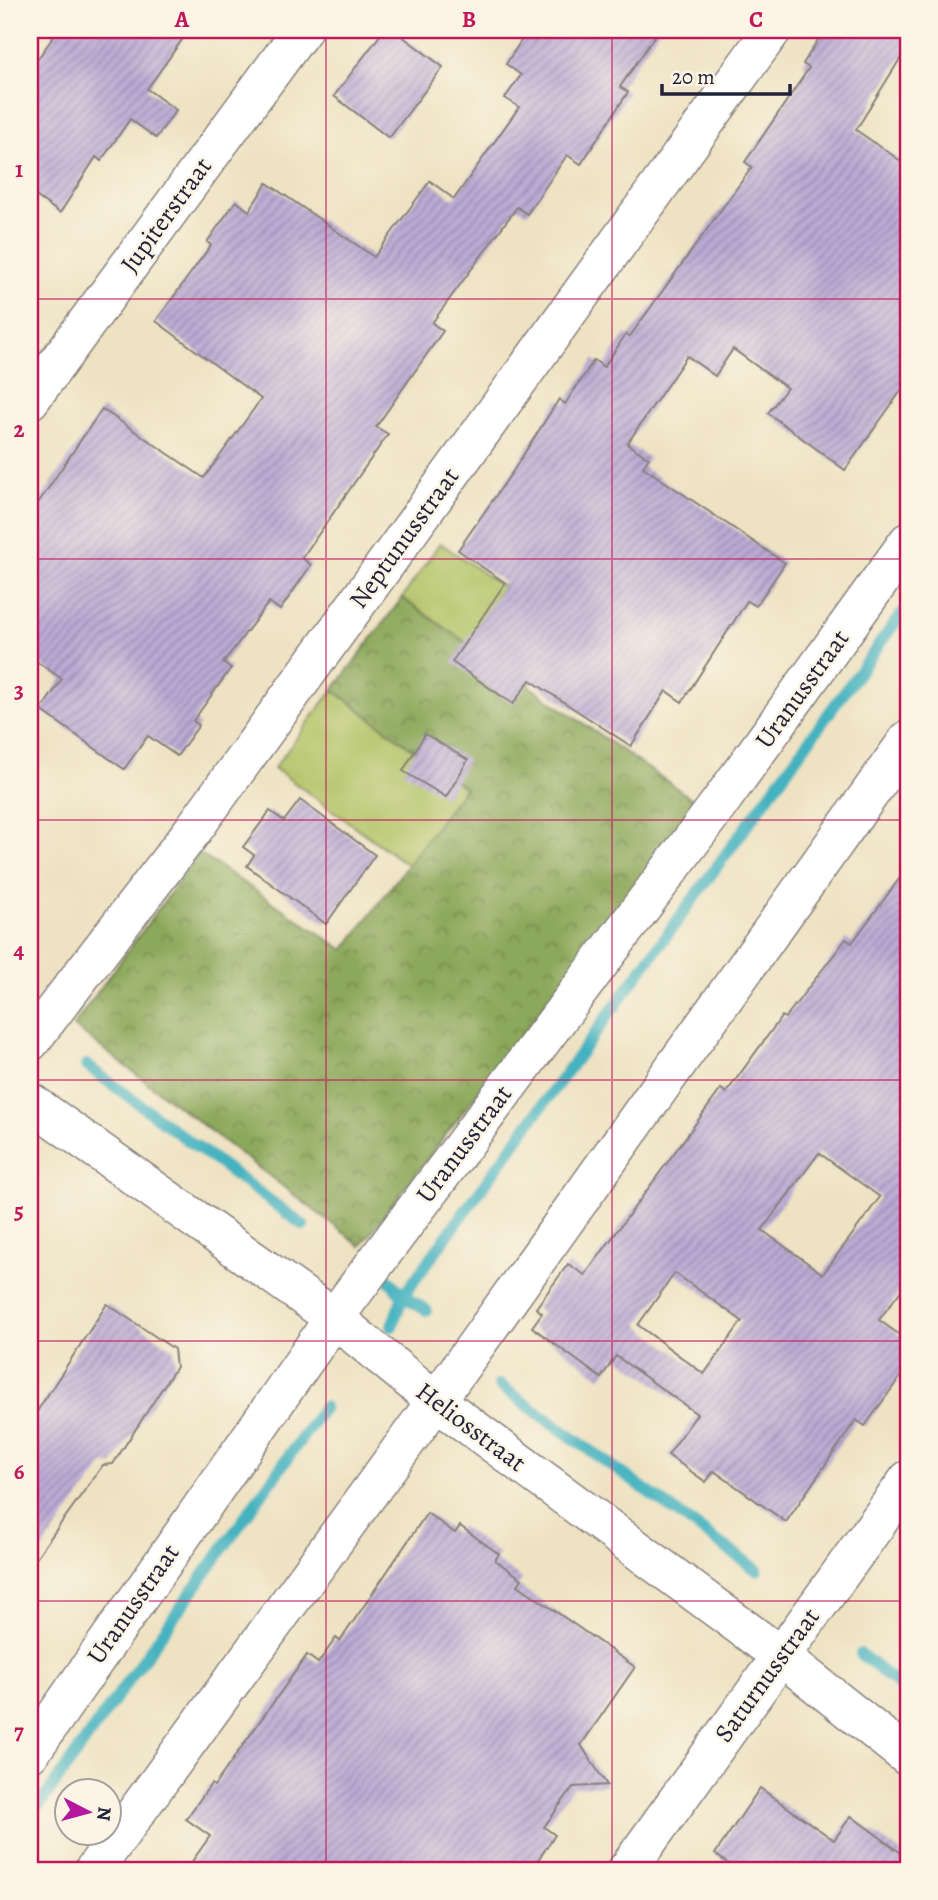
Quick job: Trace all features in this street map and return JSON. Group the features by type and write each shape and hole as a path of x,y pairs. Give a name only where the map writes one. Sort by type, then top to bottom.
{"street":[{"name":"Jupiterstraat","path":"30,400 302,30"},
{"name":"Neptunusstraat","path":"30,1042 201,819 772,30"},
{"name":"Uranusstraat","path":"30,1753 334,1318 721,801 908,542"},
{"path":"94,1870 436,1401 908,740"},
{"name":"Heliosstraat","path":"30,1102 334,1318 436,1401 782,1656 908,1757"},
{"name":"Saturnusstraat","path":"627,1870 908,1480"}],"green space":[{"path":"440,543 566,630 528,686 402,598"},
{"path":"402,598 698,803 361,1246 73,1026 199,853 344,950 465,788 333,690"},
{"path":"333,690 465,787 408,865 274,768"}],"building":[{"path":"58,30 189,30 147,89 176,110 156,138 130,119 101,161 96,157 60,213 30,192 30,70"},
{"path":"384,30 394,30 443,67 389,138 334,96"},
{"path":"528,30 659,30 620,87 628,92 581,164 567,155 527,214 517,207 432,323 443,331 376,427 388,434 302,558 311,565 280,610 269,602 223,663 231,668 193,721 199,725 177,756 148,736 124,769 41,710 62,679 30,657 30,515 102,409 204,478 261,399 156,321 211,245 207,242 236,201 249,211 267,183 374,257 430,181 454,199 519,107 505,98 521,75 506,64"},
{"path":"824,30 908,30 908,46 856,130 908,166 908,381 845,470 768,413 787,388 733,349 715,376 687,356 627,444 649,458 643,467 785,563 756,606 747,601 682,702 666,691 631,746 530,680 513,704 452,662 505,583 458,550 559,399 565,404 594,360 604,367 626,334 630,336 752,167 745,162 809,68 803,64"},
{"path":"425,734 468,760 446,797 403,771"},
{"path":"300,800 375,855 326,924 247,866 254,855 243,847 270,811 284,821"},
{"path":"908,867 908,1281 879,1320 908,1341 908,1366 865,1426 856,1420 786,1522 714,1471 706,1482 668,1455 697,1414 616,1356 601,1378 532,1327 542,1313 536,1308 568,1264 585,1275 721,1089 726,1093 782,1016 785,1018 846,939 852,943","holes":["819,1153 880,1197 823,1274 762,1230","675,1273 742,1321 704,1374 638,1325"]},
{"path":"107,1304 174,1349 176,1367 113,1464 103,1465 30,1566 30,1422"},
{"path":"427,1513 455,1533 460,1526 499,1554 495,1560 522,1579 518,1585 635,1667 581,1745 607,1785 573,1787 544,1827 555,1835 531,1870 186,1870 210,1836 186,1819 211,1784 214,1786 307,1655 318,1663 336,1638 340,1641"},
{"path":"760,1788 834,1840 851,1816 908,1858 908,1870 737,1870 715,1854"}],"waterway":[{"path":"392,1326 403,1296 908,605"},
{"path":"86,1065 303,1225"},
{"path":"388,1279 403,1296 426,1310"},
{"path":"499,1385 757,1570"},
{"path":"30,1818 324,1407"},
{"path":"861,1654 908,1693"}]}
